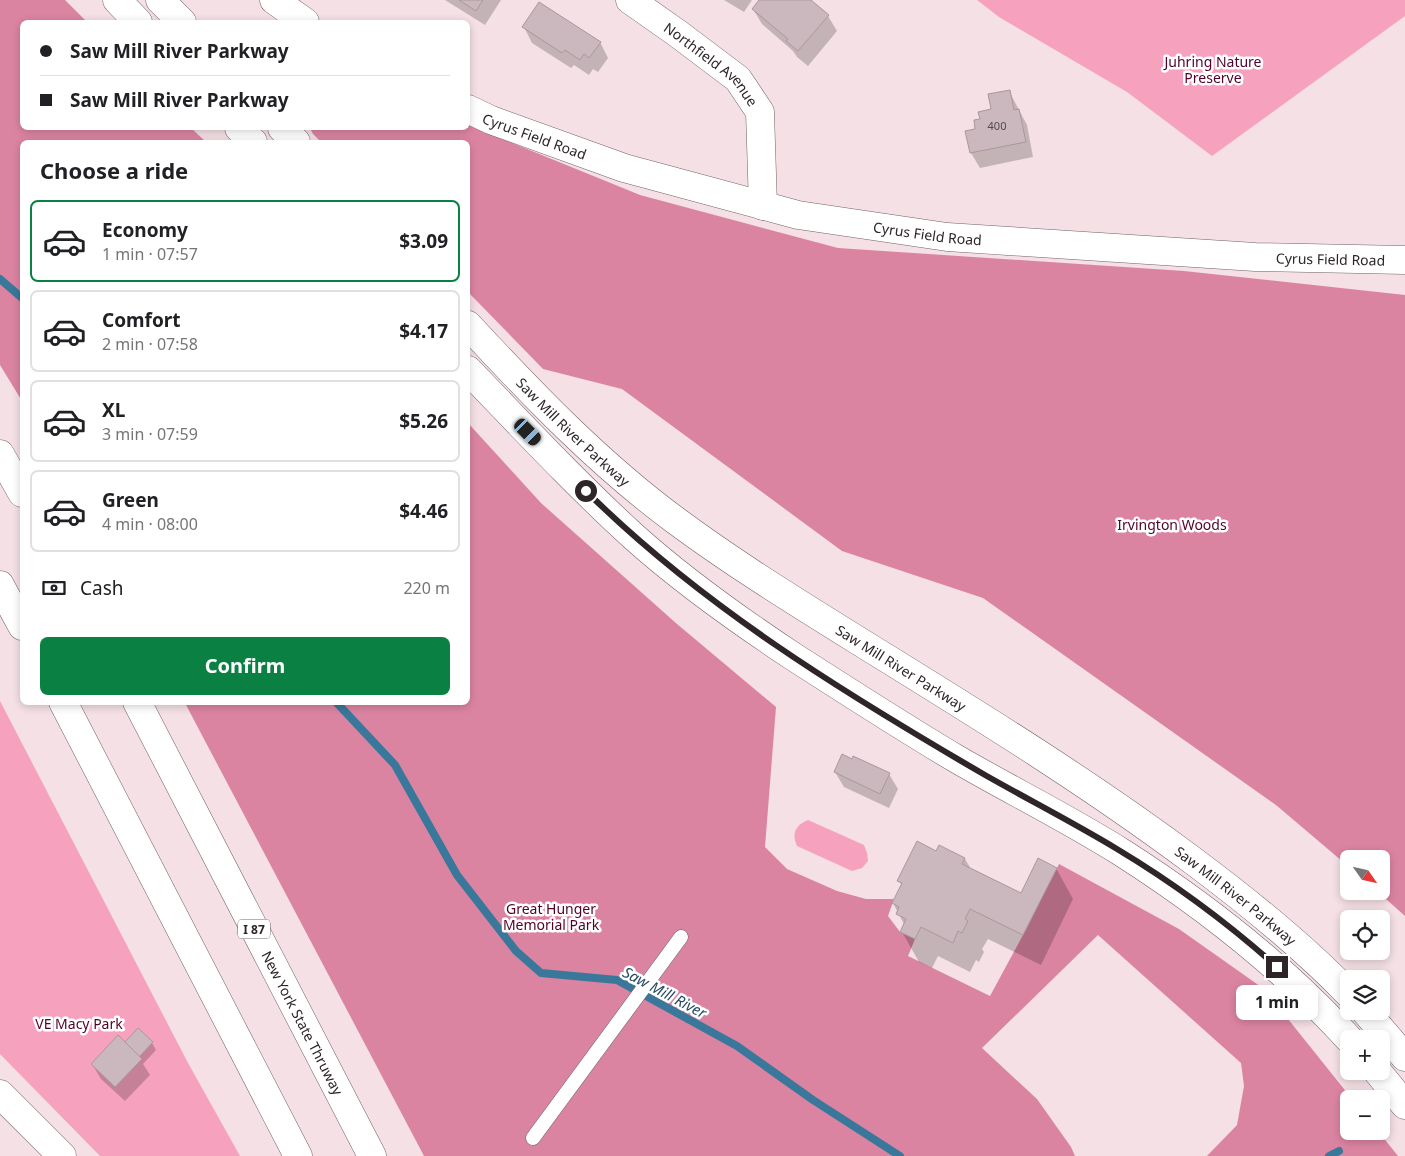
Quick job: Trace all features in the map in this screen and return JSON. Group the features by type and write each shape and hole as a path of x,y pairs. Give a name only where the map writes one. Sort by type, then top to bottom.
{"main road":[{"path":"117,0 136,20"},
{"path":"160,0 180,20"},
{"path":"274,0 302,20"},
{"name":"Northfield Avenue","path":"630,0 738,79 760,112 763,206"},
{"name":"Cyrus Field Road","path":"470,110 491,120 624,168 798,215 947,237 1255,257 1405,260"},
{"path":"241,130 251,140"},
{"path":"284,130 294,140"},
{"name":"Saw Mill River Parkway","path":"470,327 570,431 639,493 760,578 987,720 1143,824 1255,908 1311,956 1340,985"},
{"name":"Saw Mill River Parkway","path":"470,372 559,464 628,531 714,601 791,655 953,757 1119,851 1157,876 1230,928 1265,957 1301,988 1341,1030"},
{"path":"0,454 20,489"},
{"path":"0,585 20,622"},
{"path":"65,705 298,1156"},
{"name":"New York State Thruway","path":"139,705 372,1156"},
{"path":"1373,1020 1405,1057"},
{"path":"1385,1080 1405,1105"},
{"path":"0,1094 62,1156"}],"lane":[{"path":"533,1138 681,937"}],"green space":[{"path":"0,0 65,0 85,20 20,20 20,130 193,130 204,140 20,140 20,398 0,365"},
{"name":"Juhring Nature Preserve","path":"977,0 1405,0 1405,16 1212,156 1127,92 999,17"},
{"name":"Irvington Woods","path":"470,126 640,195 838,248 1184,271 1405,295 1405,916 1387,900 1390,900 1390,850 1340,850 1340,859 1276,805 983,598 842,551 622,389 543,369 470,294 470,140 319,140 311,130 470,130"},
{"name":"Great Hunger Memorial Park","path":"470,425 541,503 677,624 776,707 765,847 787,869 837,891 866,899 894,899 888,916 900,932 915,939 908,956 990,996 1059,864 1179,929 1264,989 1345,1090 1340,1090 1340,1140 1385,1140 1398,1156 1207,1156 1237,1125 1244,1086 1241,1063 1098,935 982,1048 1037,1099 1071,1147 1075,1156 424,1156 186,705 470,705"},
{"name":"VE Macy Park","path":"0,701 188,1063 240,1156 100,1156 0,1054"},
{"path":"808,820 864,845 868,861 862,868 852,871 797,846 794,837 796,830 800,824"}],"building":[{"path":"459,0 483,0 476,11"},
{"path":"759,0 811,0 829,15 798,51 786,41 788,39 752,9"},
{"path":"539,2 601,42 589,58 584,54 580,60 565,50 562,53 522,27"},
{"path":"1010,90 1014,110 1019,109 1026,142 970,153 965,131 975,129 974,120 980,119 978,112 991,109 988,94"},
{"path":"842,754 852,759 853,756 890,773 880,794 834,772"},
{"path":"917,841 936,851 939,845 965,858 962,864 1021,893 1038,858 1057,868 1023,935 970,909 965,919 968,921 962,933 958,931 953,943 921,927 915,939 900,932 906,919 896,914 899,907 892,903 902,883 897,881"},
{"path":"138,1028 153,1042 139,1057 125,1042"},
{"path":"118,1035 142,1059 115,1087 91,1064"}],"waterway":[{"name":"Saw Mill River","path":"0,279 20,296"},
{"name":"Saw Mill River","path":"339,705 395,765 457,875 516,951 541,973 617,980 737,1046 813,1100 900,1156"},
{"path":"1329,1156 1339,1151"}],"route":[{"path":"586,491 669,566 714,601 791,655 953,757 1119,851 1192,900 1230,928 1277,967"}]}
